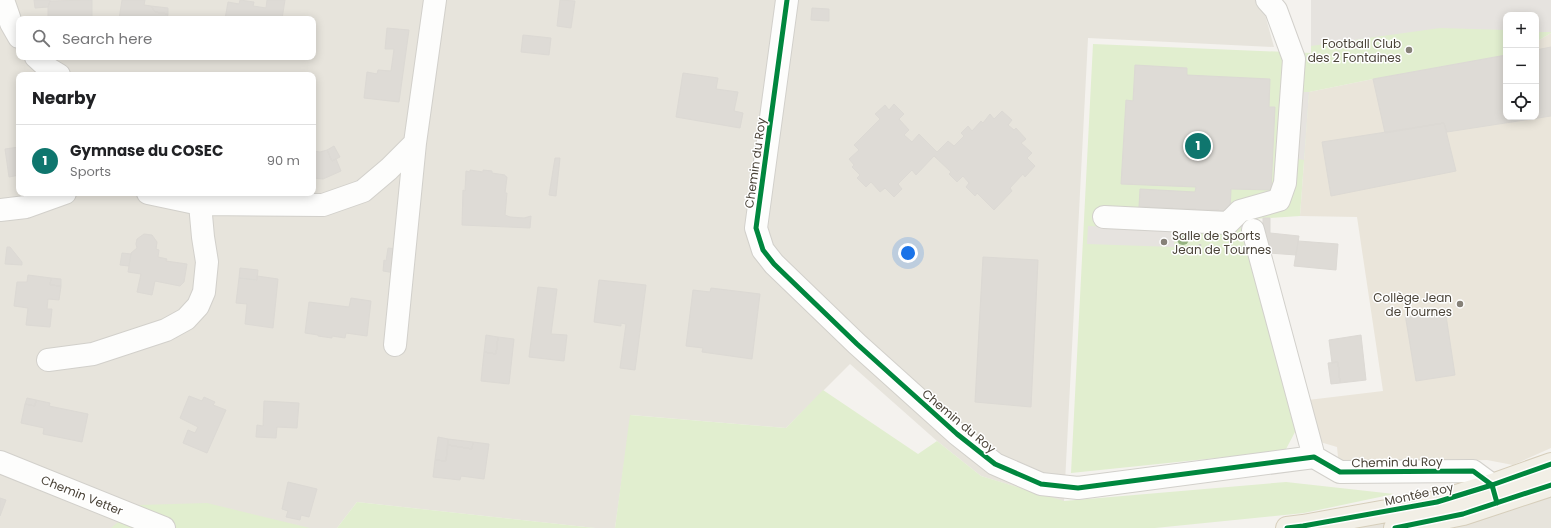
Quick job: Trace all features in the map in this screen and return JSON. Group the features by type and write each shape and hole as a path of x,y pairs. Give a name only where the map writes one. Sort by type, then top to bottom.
{"main road":[{"name":"Montée Roy","path":"1395,528 1463,514 1495,494 1551,464"},
{"name":"Montée Roy","path":"1287,528 1437,502 1551,485"}],"street":[{"path":"3,0 11,23 16,32"},
{"path":"395,345 415,143 435,0"},
{"name":"Chemin du Roy","path":"787,0 756,228 763,250 774,264 846,333 957,434 995,464 1041,484 1078,488 1314,457 1340,472 1473,471 1495,494"},
{"path":"1104,217 1228,223 1240,211 1280,200 1285,183 1294,59 1276,10 1268,0"},
{"path":"39,60 54,72"},
{"path":"162,196 200,204 323,205 363,191 389,169 415,143"},
{"path":"0,210 26,207 57,196"},
{"path":"48,360 93,354 166,330 186,319 198,306 204,292 207,262 200,204"},
{"path":"1253,230 1314,457"},
{"name":"Chemin Vetter","path":"0,462 164,528"}],"shaded area":[{"path":"0,0 1261,0 1274,47 1088,38 1064,502 981,476 937,441 850,364 786,428 631,415 615,528 595,528 357,502 337,528 0,528"},
{"path":"1311,0 1551,0 1551,32 1539,32 1539,12 1503,12 1503,30 1440,28 1311,46"},
{"name":"Collège Jean de Tournes","path":"1551,33 1551,448 1513,465 1487,460 1343,464 1338,457 1337,447 1320,442 1308,400 1383,391 1357,217 1300,216 1309,92 1503,56 1503,120 1539,120 1539,40"},
{"path":"1299,92 1309,92 1304,160 1293,158"},
{"path":"1088,226 1175,229 1174,247 1087,244"},
{"path":"1551,474 1551,528 1351,528"}],"green space":[{"name":"Salle de Sports Jean de Tournes","path":"1311,0 1551,0 1551,33 1539,40 1539,12 1503,12 1503,56 1309,92 1300,216 1239,220 1251,264 1299,400 1295,432 1285,451 1071,473 1093,44 1311,53"},
{"path":"823,390 918,454 937,441 981,476 1064,501 1286,482 1394,494 1304,513 1155,528 615,528 630,415 786,428"},
{"path":"357,502 595,528 337,528"},
{"path":"207,503 310,528 111,528 139,505"}],"building":[{"path":"34,0 50,1 48,7 35,8"},
{"path":"92,0 92,16 48,16 50,1"},
{"path":"122,0 145,0 144,5 151,6 155,12 168,14 168,16 119,16"},
{"path":"240,0 254,2 253,6 266,8 267,0 285,0 282,16 226,16 228,2 239,4"},
{"path":"560,0 575,1 571,28 557,26"},
{"path":"151,6 168,8 168,14 155,12"},
{"path":"812,8 829,9 829,21 811,20"},
{"path":"387,28 409,30 399,102 364,98 367,72 377,74 378,70 391,71 394,49 385,49"},
{"path":"523,35 551,38 549,55 521,52"},
{"path":"1551,47 1551,116 1539,118 1539,84 1539,49"},
{"path":"1503,56 1503,120 1525,120 1447,132 1444,123 1385,133 1373,79"},
{"path":"1135,65 1187,68 1187,75 1270,79 1269,107 1275,107 1271,190 1231,189 1230,211 1139,207 1140,189 1195,192 1196,187 1121,184 1126,100 1133,101"},
{"path":"683,73 718,78 716,89 738,92 734,111 743,113 740,128 676,117"},
{"path":"894,104 904,114 899,119 909,130 904,135 912,142 919,134 937,152 948,141 954,146 964,136 961,133 968,126 972,131 981,121 983,123 990,114 994,119 1002,111 1012,120 1008,125 1014,130 1016,128 1026,139 1021,143 1032,153 1027,158 1035,166 1025,177 1023,174 1010,188 1012,191 994,210 977,193 975,196 966,187 969,183 963,176 957,182 949,174 951,172 934,156 916,175 912,170 898,184 902,189 894,197 885,188 880,192 871,182 866,187 857,178 860,175 852,167 854,165 849,159 859,150 854,145 880,119 875,114 885,105 889,110"},
{"path":"1444,123 1456,171 1331,196 1322,142"},
{"path":"334,146 340,157 332,161 327,150"},
{"path":"16,147 16,176 9,177 5,149"},
{"path":"327,150 332,161 336,159 341,171 323,179 316,178 316,151"},
{"path":"555,158 560,158 556,196 549,195"},
{"path":"470,170 483,172 483,170 492,171 492,173 505,175 507,177 505,193 507,193 505,215 524,218 531,216 530,228 462,225 463,190 465,191 466,171 470,172"},
{"path":"1139,207 1230,211 1230,214 1139,210"},
{"path":"1263,218 1270,218 1270,233 1299,236 1296,255 1269,253 1263,232"},
{"path":"144,234 152,235 157,242 156,249 159,250 158,257 167,259 166,261 187,264 184,282 180,286 155,281 152,295 137,292 141,274 128,272 131,253 137,248 137,239"},
{"path":"1298,241 1338,244 1336,270 1294,266"},
{"path":"7,247 10,247 22,262 22,265 5,264"},
{"path":"388,248 397,249 395,273 383,271 384,260 386,261"},
{"path":"122,253 131,254 129,266 120,265"},
{"path":"983,257 1038,260 1031,407 975,402"},
{"path":"240,268 258,270 257,280 239,278"},
{"path":"28,275 51,278 50,285 61,286 59,300 48,299 47,309 52,309 50,327 26,325 28,308 14,306 17,282 27,282"},
{"path":"257,276 278,279 273,328 245,324 247,304 236,303 239,278 257,280"},
{"path":"51,278 61,279 61,286 50,285"},
{"path":"599,280 646,285 635,370 620,368 626,324 621,323 621,326 594,322"},
{"path":"538,287 557,289 551,334 567,335 564,361 529,357"},
{"path":"711,288 760,294 752,359 702,352 703,348 686,346 693,290 710,292"},
{"path":"351,298 371,301 367,336 346,333 345,338 332,336 332,338 305,333 309,302 349,307"},
{"path":"1445,309 1455,375 1416,381 1405,314"},
{"path":"486,335 498,337 496,354 484,352"},
{"path":"1361,335 1366,380 1340,383 1338,362 1332,363 1329,340"},
{"path":"498,337 514,339 509,384 481,381 484,352 496,354"},
{"path":"1338,362 1340,383 1331,384 1328,363"},
{"path":"189,396 202,401 204,397 215,402 213,405 226,410 207,453 183,443 188,430 195,433 198,427 180,418"},
{"path":"27,398 36,400 35,406 25,404"},
{"path":"36,400 50,403 49,406 88,414 82,442 43,434 44,428 21,423 25,404 35,406"},
{"path":"264,401 299,403 297,428 277,427 276,438 256,437 257,425 263,426"},
{"path":"438,437 448,439 446,461 435,460"},
{"path":"448,439 473,442 472,449 448,445"},
{"path":"473,442 489,444 484,479 461,476 460,480 433,477 435,460 446,461 448,445 472,449"},
{"path":"288,482 317,489 309,517 301,515 300,520 286,517 288,511 282,509"},
{"path":"0,498 6,500 0,516"}],"cycle path":[{"path":"787,0 756,228 763,250 774,264 857,344 957,434 995,464 1041,484 1078,488 1314,457 1340,472 1473,471 1492,485 1497,503"},
{"path":"1287,528 1437,502 1492,485 1551,464"},
{"path":"1395,528 1463,514 1551,485"}],"place":[{"name":"Football Club des 2 Fontaines","path":"1409,50"},
{"name":"Gymnase du COSEC","path":"1198,146"},
{"name":"Salle de Sports Jean de Tournes","path":"1164,242"},
{"name":"Collège Jean de Tournes","path":"1460,304"}]}
